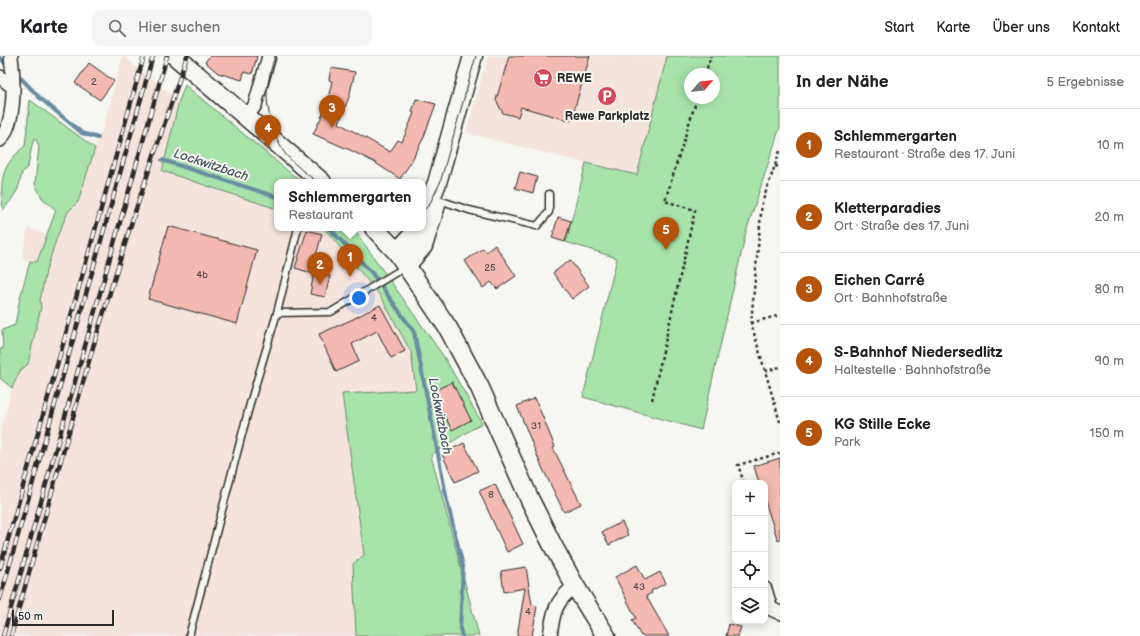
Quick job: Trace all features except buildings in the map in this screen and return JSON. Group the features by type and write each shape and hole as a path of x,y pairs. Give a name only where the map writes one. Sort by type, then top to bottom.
{"street":[{"path":"0,140 5,135 11,114 8,82 11,56"},
{"path":"175,56 319,179"},
{"path":"247,117 256,105 269,56"},
{"path":"426,209 432,194 473,56"},
{"path":"399,264 423,246 432,220 432,194"},
{"path":"376,231 399,264 448,328 463,355 494,419 530,500 552,544 575,586 606,636"},
{"path":"399,264 410,238 416,231"},
{"path":"550,636 552,616 557,604 564,594 575,586"},
{"path":"768,598 771,609 780,613"}],"lane":[{"path":"432,194 469,210 537,226 548,212 549,194"},
{"path":"189,636 251,400 277,313 297,231"},
{"path":"277,313 331,312 370,289 399,264"}],"path":[{"path":"707,68 711,56"},
{"path":"652,400 695,210 665,201 695,104"},
{"path":"780,151 762,203 751,323 780,422"},
{"path":"775,166 780,168"},
{"path":"751,323 780,315"},
{"path":"765,371 780,367"},
{"path":"743,480 738,465 780,453"}],"shaded area":[{"path":"123,56 179,101 162,171 274,208 274,231 326,231 381,297 411,352 416,390 342,394 364,556 353,564 356,636 0,636 0,433 12,388 20,371 40,301 46,271 57,237 69,212 78,202 95,148 103,129"},
{"path":"488,56 667,56 637,176 466,133"},
{"path":"28,228 47,235 37,263 22,259"}],"green space":[{"path":"667,56 780,56 780,127 746,232 701,430 583,397 617,258 566,242 586,163 637,175"},
{"path":"185,85 297,179 274,179 274,208 162,171 179,101"},
{"path":"30,100 95,148 78,202 68,212 57,237 46,271 40,301 41,307 28,364 20,371 12,388 0,378 0,349 3,349 2,330 15,325 20,298 30,261 37,262 56,210 42,198 35,184 39,146 35,138 32,145 28,166 22,173 18,189 3,210 2,181 11,160 25,146"},
{"path":"326,231 355,231 444,357 482,423 431,455 479,636 356,636 353,564 364,555 342,394 416,390 411,352 381,297"}],"waterway":[{"name":"Lockwitzbach","path":"0,58 8,66"},
{"name":"Lockwitzbach","path":"16,73 40,98 82,133 98,138"},
{"name":"Lockwitzbach","path":"162,160 274,196"},
{"name":"Lockwitzbach","path":"332,231 372,273 414,332 447,501 463,566 460,629 462,636"}],"tram line":[{"path":"275,56 267,92 268,108 272,126 279,143 287,156 313,179"},
{"path":"426,208 440,183 476,56"}],"railway":[{"path":"0,568 144,56"},
{"path":"0,599 153,56"},
{"path":"3,636 167,56"},
{"path":"11,636 93,347 133,218 187,56"}],"place":[{"name":"REWE","path":"543,78"},
{"name":"Rewe Parkplatz","path":"607,96"},
{"name":"Eichen Carré","path":"332,128"},
{"name":"S-Bahnhof Niedersedlitz","path":"268,148"},
{"name":"KG Stille Ecke","path":"666,250"},
{"name":"Schlemmergarten","path":"350,277"},
{"name":"Kletterparadies","path":"320,285"}]}
